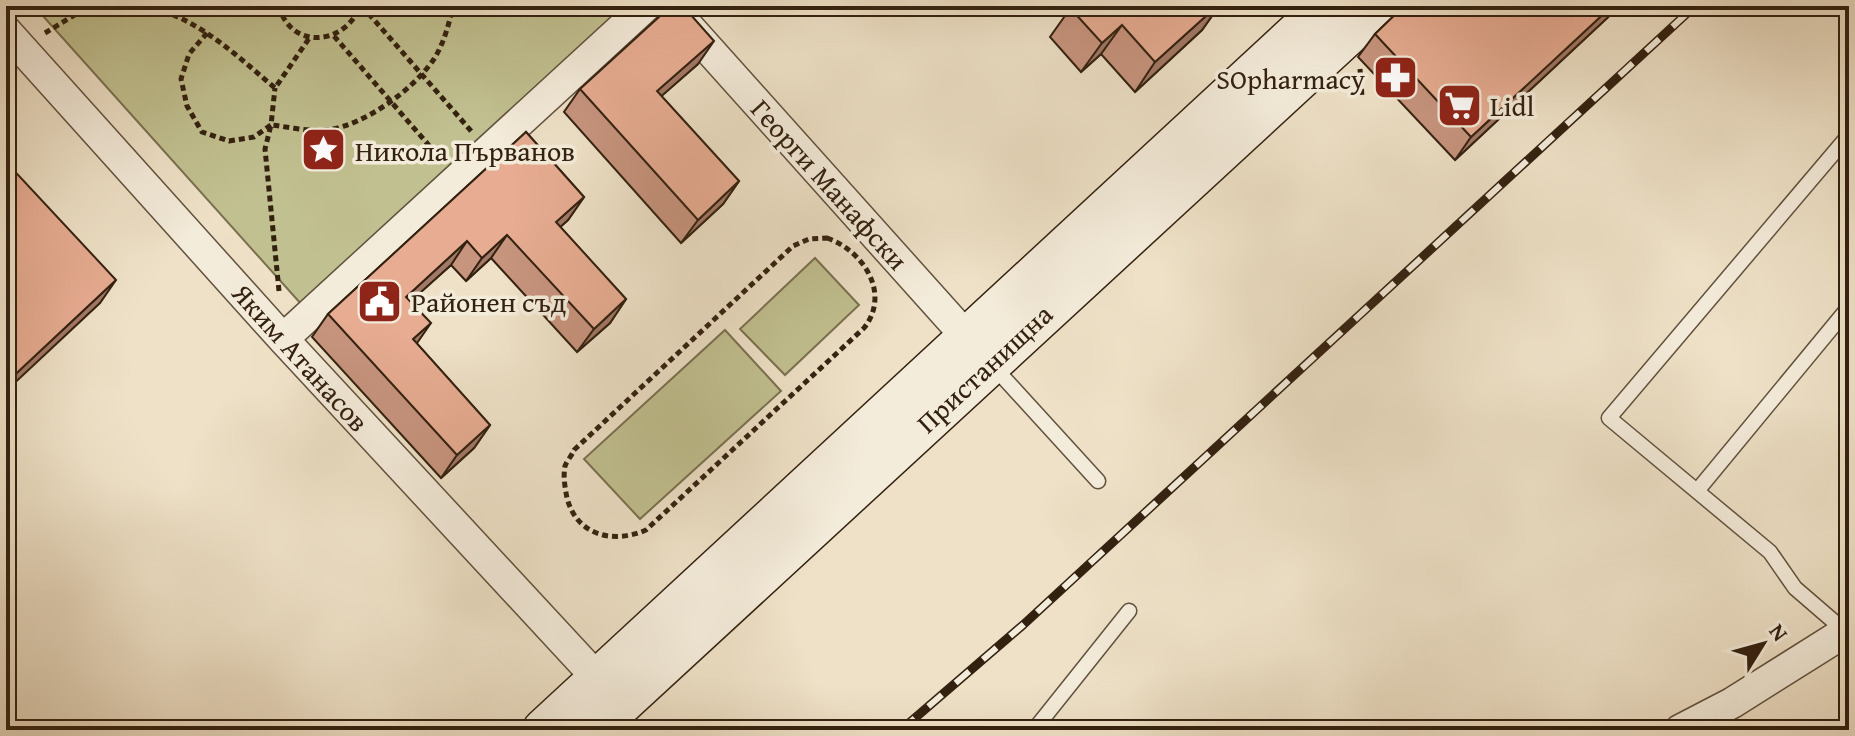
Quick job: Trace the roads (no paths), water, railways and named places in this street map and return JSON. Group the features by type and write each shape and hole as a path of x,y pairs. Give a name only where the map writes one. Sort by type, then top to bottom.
{"main road":[{"name":"Пристанищна","path":"592,730 1327,6"},
{"name":"Пристанищна","path":"544,730 1378,6"}],"street":[{"path":"283,339 646,6"},
{"name":"Георги Манафски","path":"670,6 979,350"},
{"name":"Яким Атанасов","path":"6,31 283,339 599,680"},
{"path":"1680,730 1732,703 1847,634"}],"lane":[{"path":"1847,634 1795,588 1770,552 1609,418 1849,135"},
{"path":"1697,491 1849,307"},
{"path":"979,350 1098,481"},
{"path":"1034,730 1129,611"}],"railway":[{"path":"901,730 1023,625 1695,6"}],"place":[{"name":"SOpharmacy","path":"1396,78"},
{"name":"Lidl","path":"1459,105"},
{"name":"Никола Първанов","path":"324,150"},
{"name":"Районен съд","path":"380,301"}]}
